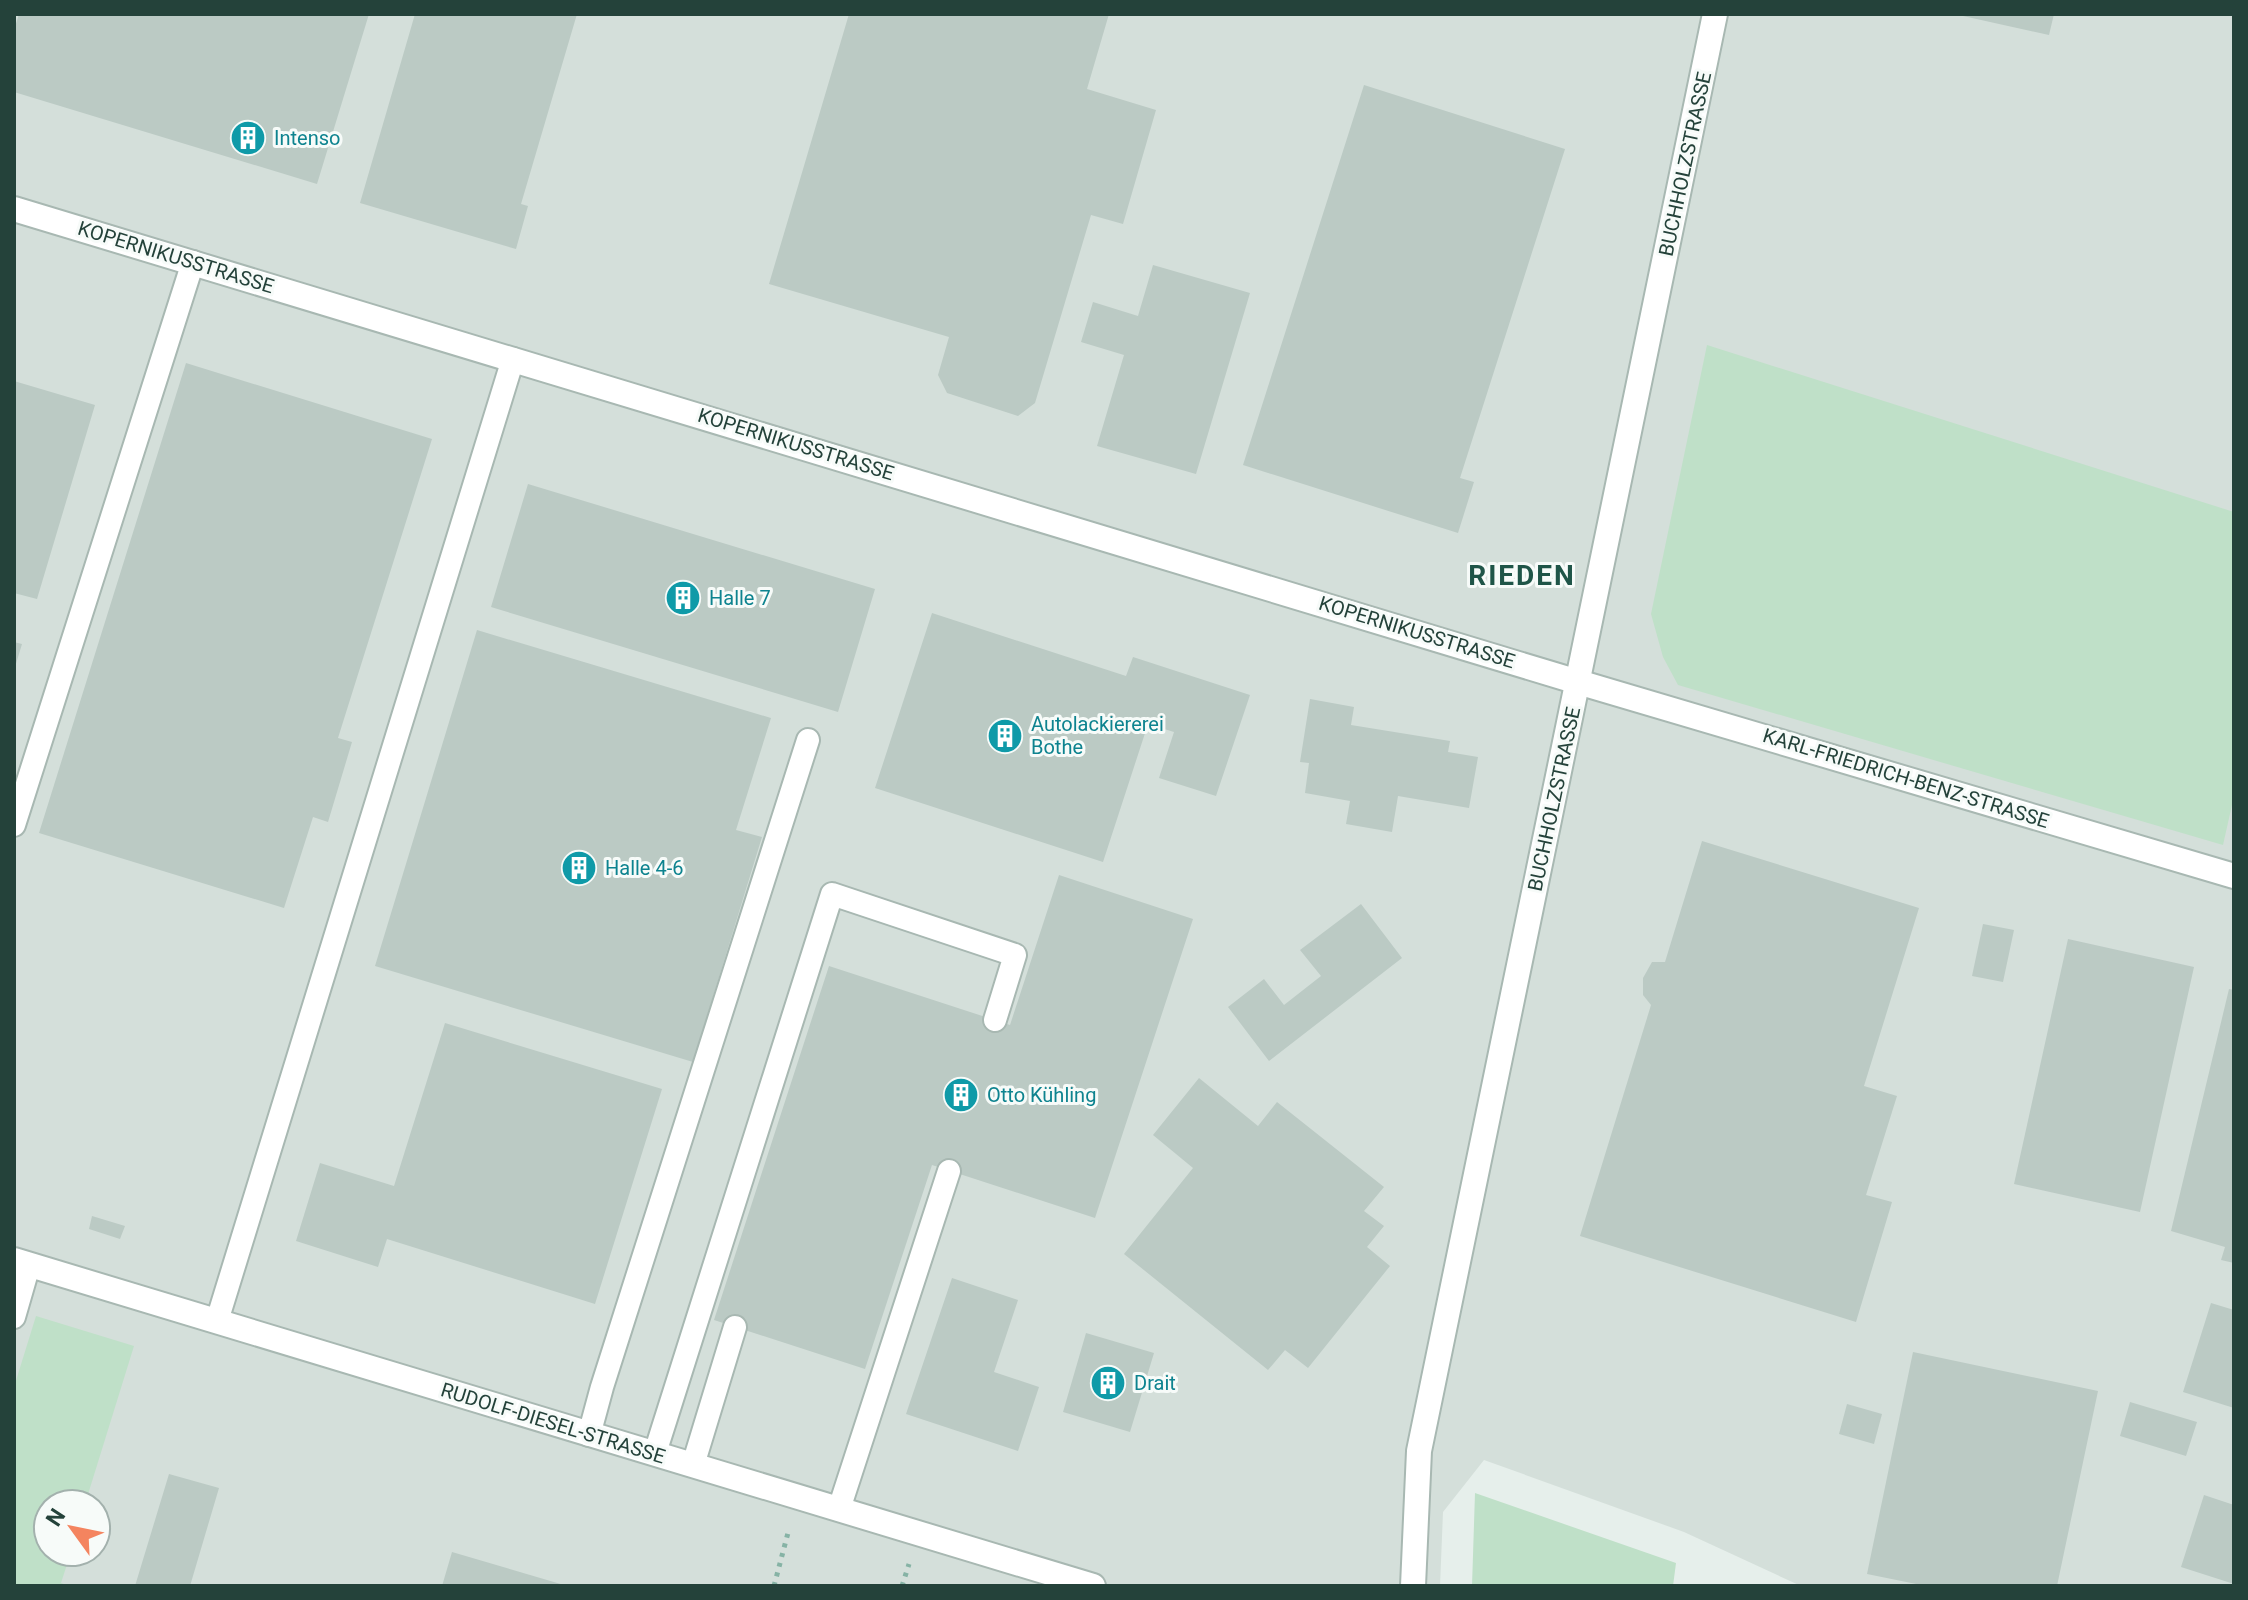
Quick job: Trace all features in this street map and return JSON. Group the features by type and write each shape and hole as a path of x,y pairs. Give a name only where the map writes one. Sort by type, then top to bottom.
{"street":[{"name":"BUCHHOLZSTRASSE","path":"1413,1586 1419,1451 1715,14"},
{"name":"KOPERNIKUSSTRASSE","path":"14,209 1578,682"},
{"name":"KARL-FRIEDRICH-BENZ-STRASSE","path":"1578,682 2234,876"},
{"name":"RUDOLF-DIESEL-STRASSE","path":"22,1262 1093,1586"}],"lane":[{"path":"14,825 193,262"},
{"path":"217,1321 513,359"},
{"path":"589,1435 606,1371 808,740"},
{"path":"655,1453 832,894 1015,955 995,1020"},
{"path":"839,1509 949,1171"},
{"path":"14,1317 22,1262"},
{"path":"693,1465 735,1327"}],"path":[{"path":"774,1586 799,1497"}],"shaded area":[{"path":"14,14 2234,14 2234,1586 1801,1586 1684,1532 1484,1460 1443,1512 1440,1586 14,1586"}],"green space":[{"path":"1707,345 2234,512 2234,796 2223,845 1678,685 1663,657 1651,614"},
{"path":"36,1316 134,1346 90,1488 32,1488 32,1568 66,1568 61,1583 70,1586 14,1586 14,1387"},
{"path":"1475,1493 1676,1563 1673,1586 1472,1586"}],"building":[{"name":"Intenso","path":"19,14 369,14 317,184 14,92 14,30"},
{"path":"415,14 577,14 521,204 528,206 516,249 360,203"},
{"path":"849,14 1109,14 1087,89 1156,110 1123,224 1091,215 1035,403 1018,416 947,393 938,375 949,337 769,284"},
{"path":"1954,14 2054,14 2049,35"},
{"path":"1364,85 1565,149 1460,478 1474,482 1458,533 1243,465"},
{"path":"1153,265 1250,293 1196,474 1097,446 1124,355 1081,342 1093,302 1138,316"},
{"path":"186,363 432,439 338,738 352,742 328,822 313,817 284,908 39,833"},
{"path":"14,381 95,405 37,599 14,593"},
{"name":"Halle 7","path":"528,484 875,589 838,712 491,607"},
{"name":"Autolackiererei Bothe","path":"932,613 1126,676 1133,657 1250,695 1216,796 1159,778 1174,732 1148,724 1103,862 875,788"},
{"name":"Halle 4-6","path":"477,630 771,718 736,830 762,837 693,1062 375,966"},
{"path":"14,642 22,644 15,667 14,667"},
{"path":"1310,699 1354,707 1351,725 1450,741 1448,752 1478,757 1469,808 1398,796 1392,832 1346,824 1350,801 1305,793 1309,763 1300,762"},
{"path":"1702,841 1919,908 1864,1086 1897,1096 1866,1195 1892,1202 1856,1322 1580,1236 1651,1005 1643,995 1643,978 1652,962 1665,962"},
{"name":"Otto Kühling","path":"1059,875 1193,919 1095,1218 932,1165 865,1369 714,1320 829,966 1010,1025"},
{"path":"1361,904 1402,958 1269,1061 1228,1007 1264,979 1284,1005 1321,976 1300,950"},
{"path":"1983,924 2014,930 2003,982 1972,976"},
{"path":"2068,939 2194,967 2140,1212 2014,1184"},
{"path":"2229,989 2234,990 2234,1263 2221,1260 2225,1247 2171,1231"},
{"path":"445,1023 662,1089 595,1304 387,1239 378,1267 296,1241 320,1163 394,1186"},
{"path":"1199,1078 1258,1126 1277,1102 1384,1187 1364,1211 1384,1226 1367,1247 1390,1266 1308,1368 1285,1350 1268,1370 1124,1254 1193,1168 1153,1135"},
{"path":"92,1216 125,1226 120,1239 89,1229"},
{"path":"952,1278 1018,1300 994,1372 1039,1387 1018,1451 906,1414"},
{"path":"2211,1303 2234,1310 2234,1408 2183,1392"},
{"name":"Drait","path":"1086,1333 1154,1353 1130,1432 1063,1412"},
{"path":"1913,1352 2098,1391 2057,1586 1926,1586 1867,1574"},
{"path":"2130,1402 2197,1422 2186,1456 2120,1436"},
{"path":"1847,1404 1882,1414 1874,1444 1839,1434"},
{"path":"169,1474 219,1488 190,1586 135,1586"},
{"path":"2204,1495 2234,1505 2234,1584 2181,1567"},
{"path":"452,1552 564,1585 442,1586"}],"place":[{"name":"Intenso","path":"248,138"},
{"name":"Halle 7","path":"683,598"},
{"name":"Autolackiererei Bothe","path":"1005,736"},
{"name":"Halle 4-6","path":"579,868"},
{"name":"Otto Kühling","path":"961,1095"},
{"name":"Drait","path":"1108,1383"}],"district":[{"name":"RIEDEN","path":"1522,575"}]}
